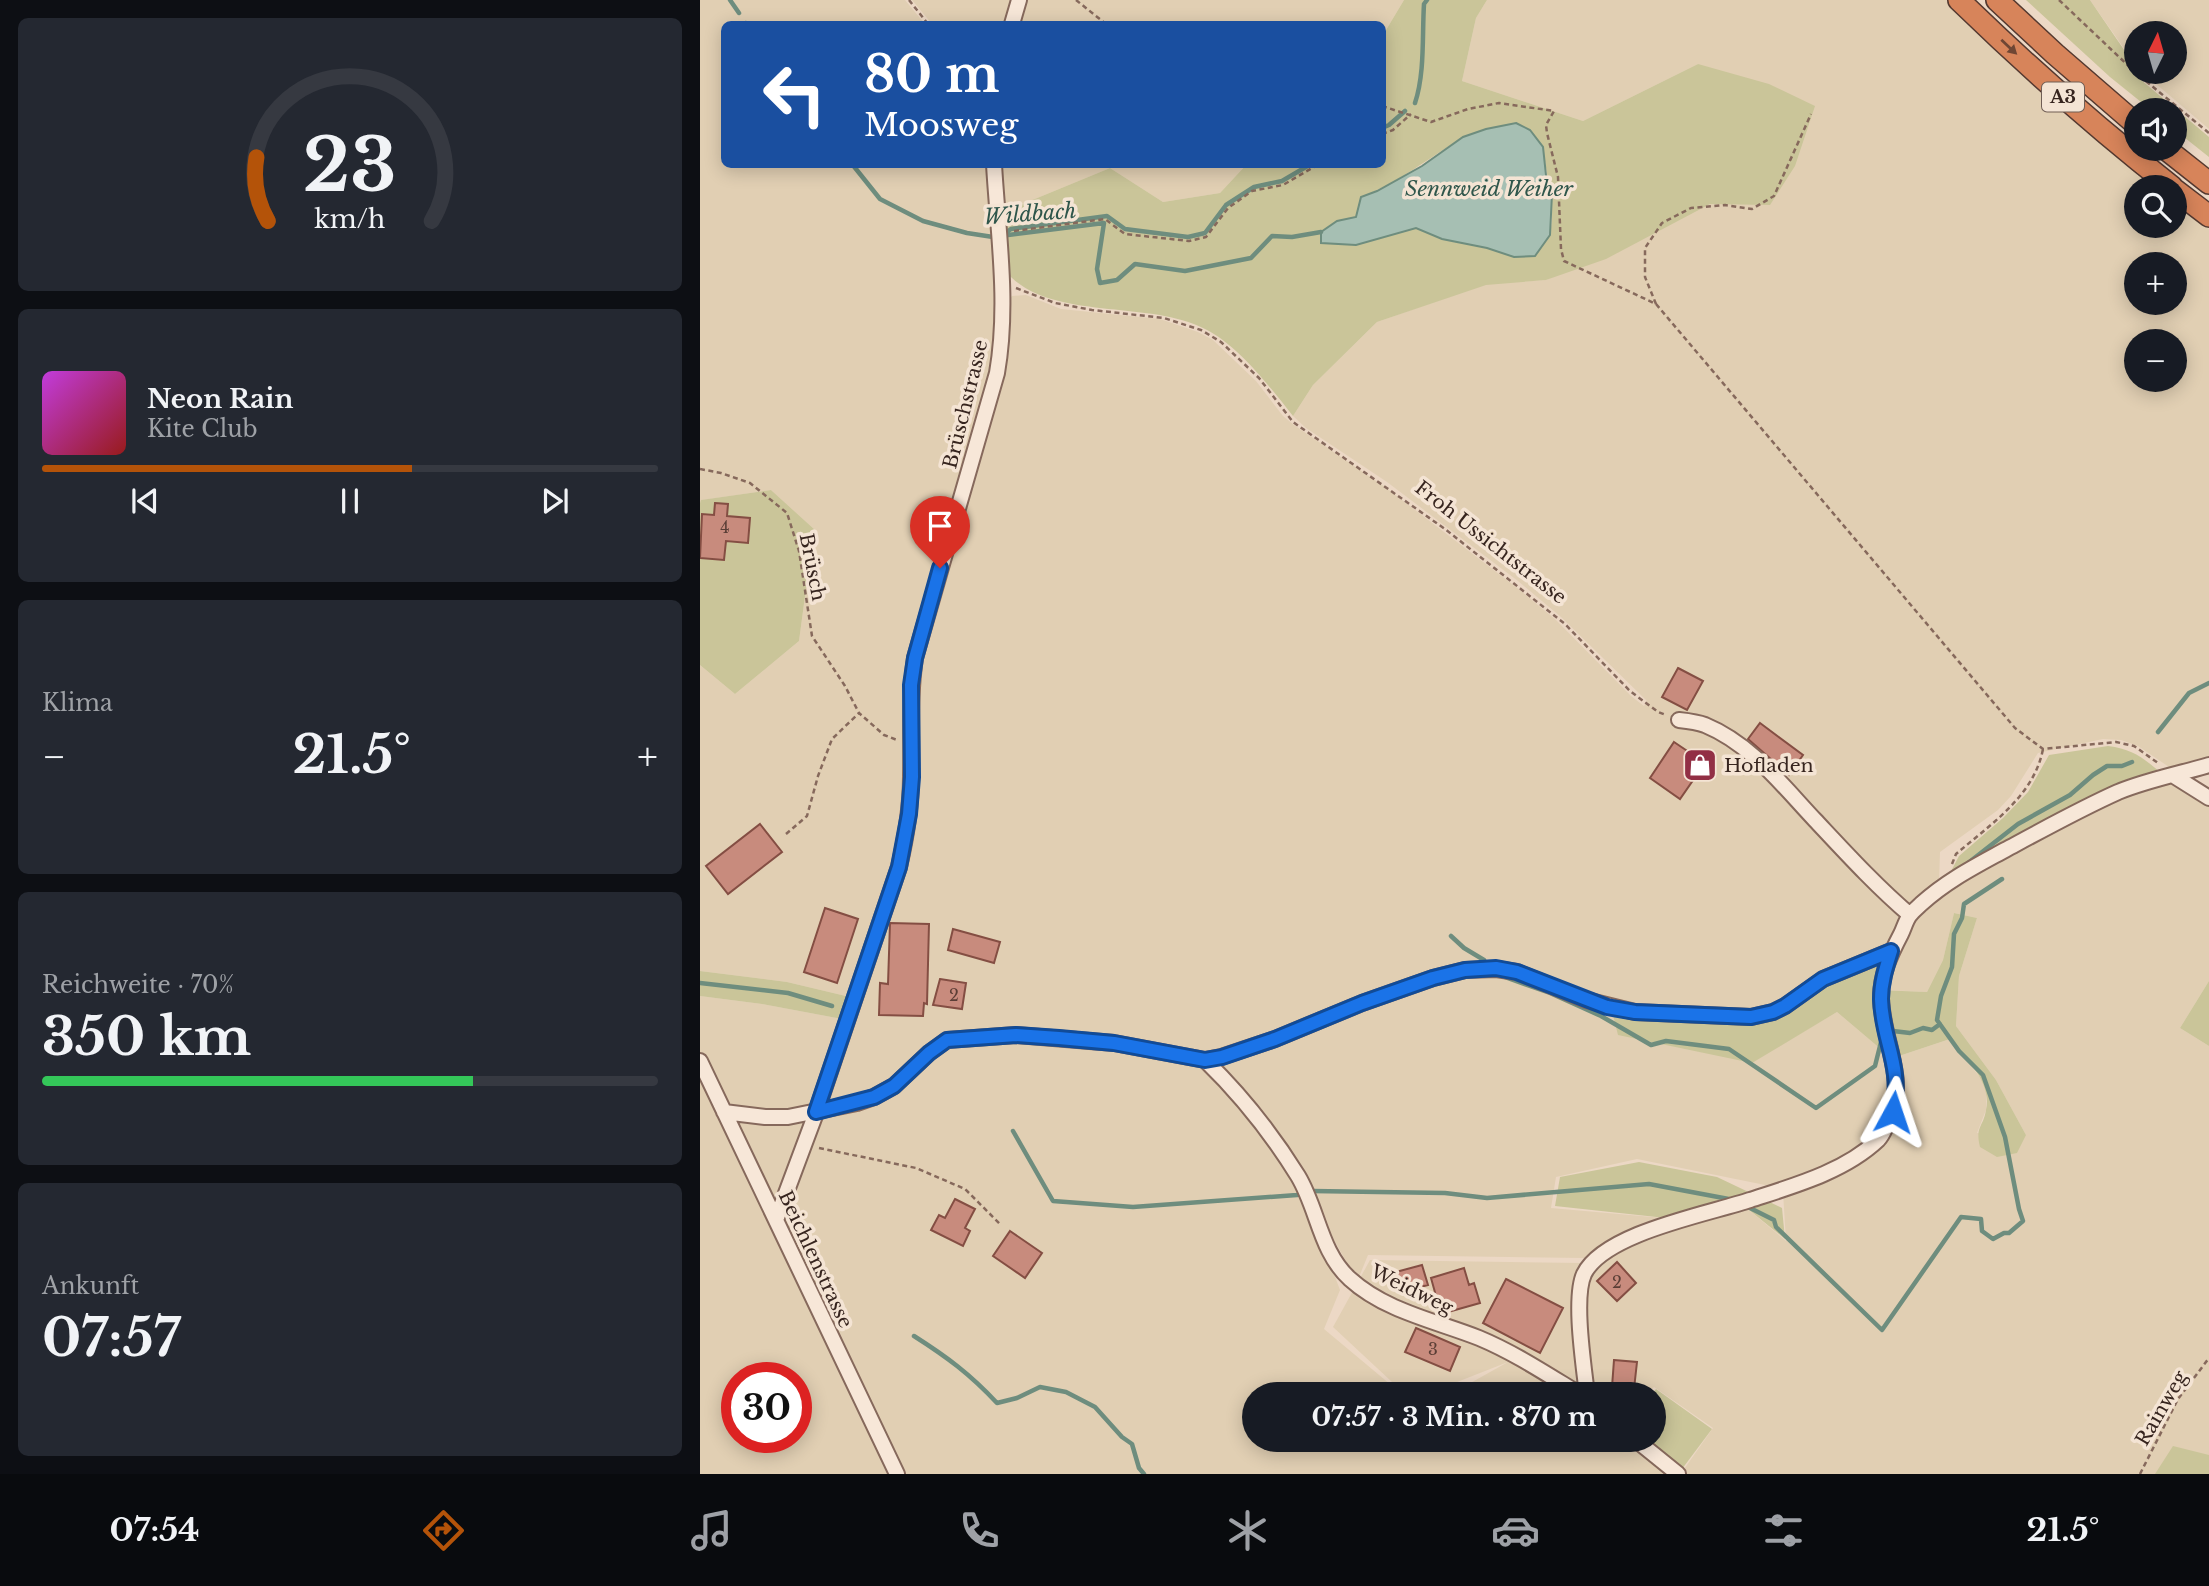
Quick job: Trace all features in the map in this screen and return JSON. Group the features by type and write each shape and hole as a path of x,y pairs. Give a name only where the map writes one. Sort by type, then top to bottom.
{"highway":[{"name":"A3","path":"1959,0 2055,90 2157,175"},
{"name":"A3","path":"1997,0 2124,114"},
{"path":"2181,161 2209,183"},
{"name":"A3","path":"2187,199 2209,216"}],"street":[{"path":"1013,21 1019,0"},
{"name":"Brüschstrasse","path":"776,1220 805,1145 899,867 909,814 912,777 911,685 915,658 997,373 1003,330 1002,235 994,168"},
{"path":"1679,720 1703,724 1713,729 1732,739 1762,763 1854,861 1910,915"},
{"path":"1586,1382 1580,1319 1581,1292 1584,1275 1597,1256 1619,1243 1670,1223 1748,1201 1828,1171 1853,1159 1880,1138 1893,1112 1897,1093 1896,1071 1881,999 1883,976 1891,951 1910,915 1942,885 2041,830 2119,792 2209,765"},
{"path":"2174,776 2209,798"},
{"path":"724,1112 788,1117 857,1103 894,1086 947,1040 1016,1035 1048,1037 1114,1043 1205,1060 1239,1052 1362,1003 1433,978 1465,970 1496,968 1517,972 1586,1000 1635,1012 1751,1017 1773,1012 1823,979 1891,951"},
{"name":"Weidweg","path":"1205,1060 1267,1132 1298,1177 1327,1248 1349,1278 1367,1291 1407,1311 1510,1353 1559,1382"},
{"name":"Beichlenstrasse","path":"700,1061 897,1474"},
{"path":"1651,1452 1678,1474"}],"path":[{"path":"909,0 926,21"},
{"path":"1076,0 1102,21"},
{"path":"2059,0 2137,73 2209,134"},
{"path":"1386,107 1431,122 1468,108 1499,103 1554,111 1546,125 1558,177 1561,249 1564,261 1656,304"},
{"path":"1386,133 1393,130 1410,114"},
{"path":"1811,114 1774,196 1752,209 1726,205 1691,208 1662,223 1645,248 1645,277 1656,304 2015,728 2043,749 2116,742 2134,746 2174,776"},
{"path":"1002,235 1105,219 1125,234 1189,241 1206,237 1228,208 1252,191 1283,186 1312,168"},
{"name":"Froh Ussichtstrasse","path":"1002,282 1055,303 1164,318 1201,330 1222,342 1259,378 1293,422 1446,529 1547,609 1636,696 1658,712 1679,720"},
{"name":"Brüsch","path":"700,469 750,483 787,513 799,551 812,636 845,685 859,713"},
{"path":"786,834 807,816 832,739 859,713 884,735 911,745"},
{"path":"1942,885 1956,854 2022,796 2040,763 2043,749"},
{"path":"805,1145 916,1168 965,1188 1000,1224"},
{"name":"Rainweg","path":"2140,1474 2178,1399 2209,1358"}],"shaded area":[{"path":"700,0 905,0 922,21 721,21 721,168 991,168 997,349 918,633 905,817 850,997 787,982 700,971 700,665 735,694 799,641 814,529 771,490 702,500 700,503"},
{"path":"912,0 1016,0 1011,21 930,21"},
{"path":"1023,0 1404,0 1386,30 1386,21 1017,21"},
{"path":"1404,0 1487,0 1476,18 1462,81 1583,121 1698,64 1769,84 1815,106 1795,166 1770,205 1710,204 1606,259 1546,280 1486,285 1377,322 1313,385 1293,416 1241,356 1205,329 1156,314 1073,304 1048,298 1025,288 1006,272 1001,213 1110,168 1163,202 1220,193 1243,168 1386,168 1386,30","holes":["1463,137 1543,147 1550,193 1551,229 1544,245 1534,256 1514,257 1487,248 1442,239 1416,228 1356,245 1337,221 1356,217 1361,197 1401,177"]},
{"path":"1487,0 1947,0 2052,104 2141,175 2124,175 2124,238 2187,238 2187,212 2209,229 2209,761 2172,769 2138,746 2121,740 2103,739 2038,753 2011,796 1998,810 1940,852 1939,882 1910,905 1905,904 1898,913 1898,931 1886,947 1796,996 1760,1012 1634,1009 1495,965 1207,1054 991,1032 923,1054 874,1093 830,1100 827,1097 902,870 918,666 1008,300 1012,296 1026,295 1061,309 1160,319 1213,340 1256,381 1283,416 1385,487 1516,587 1555,619 1644,706 1647,701 1561,617 1518,581 1387,482 1306,428 1293,416 1313,385 1377,322 1486,284 1546,280 1710,204 1770,204 1698,64 1583,121 1462,81 1476,18"},
{"path":"2026,0 2090,0 2124,50 2124,84 2146,84 2163,98 2136,98"},
{"path":"2090,0 2209,0 2209,129 2187,110 2187,98 2173,98 2156,84 2188,84 2188,21 2124,21 2124,48"},
{"path":"2187,119 2209,137 2209,157 2187,140"},
{"path":"997,168 1110,168 1001,213"},
{"path":"1110,168 1243,168 1220,193 1163,202"},
{"path":"771,490 814,529 799,641 735,694 700,665 700,503 701,500"},
{"path":"2108,746 2136,754 2160,772 1948,877 1959,856 2028,792 2049,755"},
{"path":"2168,782 2209,805 2209,981 2180,1028 2209,1046 2209,1474 1684,1474 1682,1472 1713,1428 1666,1395 1666,1382 1472,1382 1508,1362 1457,1382 1392,1382 1333,1327 1370,1260 1581,1263 1661,1230 1743,1205 1786,1241 1783,1192 1891,1131 1896,1057 1950,1039 1986,1085 1986,1110 1977,1133 2026,1135 1996,1080 1956,1026 1959,976 1977,918 1954,913 1943,960 1927,992 1884,990 1886,975 1911,924 1945,888 2111,798"},
{"path":"1954,913 1977,918 1959,976 1956,1026 1996,1080 2026,1135 2017,1153 1997,1157 1980,1147 1978,1135 1986,1110 1985,1090 1976,1071 1950,1039 1896,1057 1889,1056 1837,1012 1752,1063 1618,1035 1612,1011 1752,1020 1827,981 1886,956 1878,990 1927,992 1943,960"},
{"path":"700,971 787,982 850,997 842,1019 700,996"},
{"path":"1499,972 1752,1062 1837,1012 1889,1056 1894,1092 1881,1131 1835,1162 1770,1186 1637,1159 1556,1177 1551,1208 1675,1219 1618,1240 1585,1258 1368,1255 1359,1277 1353,1274 1312,1200 1213,1062 1448,977"},
{"path":"2209,981 2209,1046 2180,1028"},
{"path":"700,996 842,1019 786,1184 764,1213 889,1474 700,1474"},
{"path":"983,1040 1077,1042 1199,1063 1260,1127 1307,1202 1340,1290 1324,1329 1387,1382 1242,1382 1242,1452 1646,1452 1673,1474 903,1474 783,1222 784,1211 820,1116 861,1106 942,1048"},
{"path":"1639,1162 1717,1177 1782,1208 1785,1239 1743,1205 1675,1219 1555,1206 1560,1177"},
{"path":"1666,1396 1712,1429 1682,1469 1660,1452 1666,1452"},
{"path":"2173,1446 2209,1455 2209,1474 2155,1474"}],"water":[{"name":"Sennweid Weiher","path":"1516,123 1530,130 1543,147 1546,175 1552,194 1550,235 1535,256 1514,257 1487,248 1442,239 1416,228 1356,245 1321,243 1321,232 1337,221 1356,217 1361,197 1422,166 1463,137"}],"building":[{"path":"715,503 728,504 727,516 750,518 748,543 726,541 724,560 700,558 702,514 714,515"},
{"path":"1678,668 1703,681 1687,710 1662,697"},
{"path":"1760,723 1803,755 1789,775 1748,739"},
{"path":"1674,742 1705,763 1680,799 1650,778"},
{"path":"760,824 782,852 728,894 706,866"},
{"path":"825,908 858,919 837,983 804,972"},
{"path":"890,923 929,924 927,1004 924,1003 923,1016 879,1015 880,983 888,984"},
{"path":"953,929 1000,942 994,963 948,950"},
{"path":"940,979 966,983 962,1009 933,1005"},
{"path":"955,1199 975,1209 965,1228 970,1231 963,1246 931,1230 939,1215 945,1218"},
{"path":"1010,1231 1042,1253 1025,1278 993,1256"},
{"path":"1617,1262 1636,1283 1617,1301 1597,1281"},
{"path":"1422,1265 1428,1285 1401,1292 1396,1272"},
{"path":"1464,1268 1469,1285 1474,1283 1480,1303 1441,1314 1431,1278"},
{"path":"1506,1279 1563,1308 1540,1353 1483,1323"},
{"path":"1416,1328 1460,1347 1450,1371 1405,1352"},
{"path":"1614,1360 1637,1362 1635,1382 1612,1382"}],"waterway":[{"name":"Wildbach","path":"730,0 739,13"},
{"path":"1415,103 1420,79 1424,4 1427,0"},
{"path":"1386,126 1405,111"},
{"name":"Wildbach","path":"855,168 880,199 923,221 967,233 993,237 1104,223 1097,269 1100,283 1117,280 1135,264 1185,271 1251,258 1272,236 1292,237 1321,232"},
{"path":"1004,234 1011,229 1107,216 1125,229 1188,237 1205,233 1226,205 1254,187 1282,181 1304,168"},
{"path":"2158,732 2189,693 2209,683"},
{"path":"1968,863 2018,824 2070,795 2107,766 2122,766 2132,762"},
{"path":"1748,1207 1774,1220 1776,1227 1882,1330 1961,1217 1981,1219 1982,1231 1993,1239 2009,1233 2023,1221 2005,1137 1983,1075 1959,1051 1937,1020 1941,996 1952,967 1954,934 1962,918 1964,904 2002,879"},
{"path":"1451,936 1484,960"},
{"path":"1502,976 1550,993 1601,1016 1651,1045 1666,1041 1729,1049 1816,1108 1875,1066 1881,1042"},
{"path":"700,983 788,993 832,1006"},
{"path":"1893,1031 1910,1033 1923,1028 1932,1030 1940,1024"},
{"path":"1013,1131 1053,1201 1133,1207 1303,1193"},
{"path":"1312,1191 1445,1193 1487,1198 1649,1184 1734,1200"},
{"path":"914,1336 958,1366 997,1403 1017,1398 1040,1387 1066,1392 1095,1407 1122,1437 1132,1444 1139,1468 1144,1474"}],"place":[{"name":"Hofladen","path":"1700,765"}],"route":[{"path":"940,568 915,658 911,685 912,777 909,814 899,867 816,1112 874,1097 894,1086 947,1040 1016,1035 1059,1038 1114,1043 1205,1060 1239,1052 1433,978 1465,970 1496,968 1537,979 1607,1007 1635,1012 1705,1017 1751,1017 1773,1012 1803,995 1823,979 1891,951 1883,976 1881,999 1896,1071 1897,1093 1893,1112"}]}
